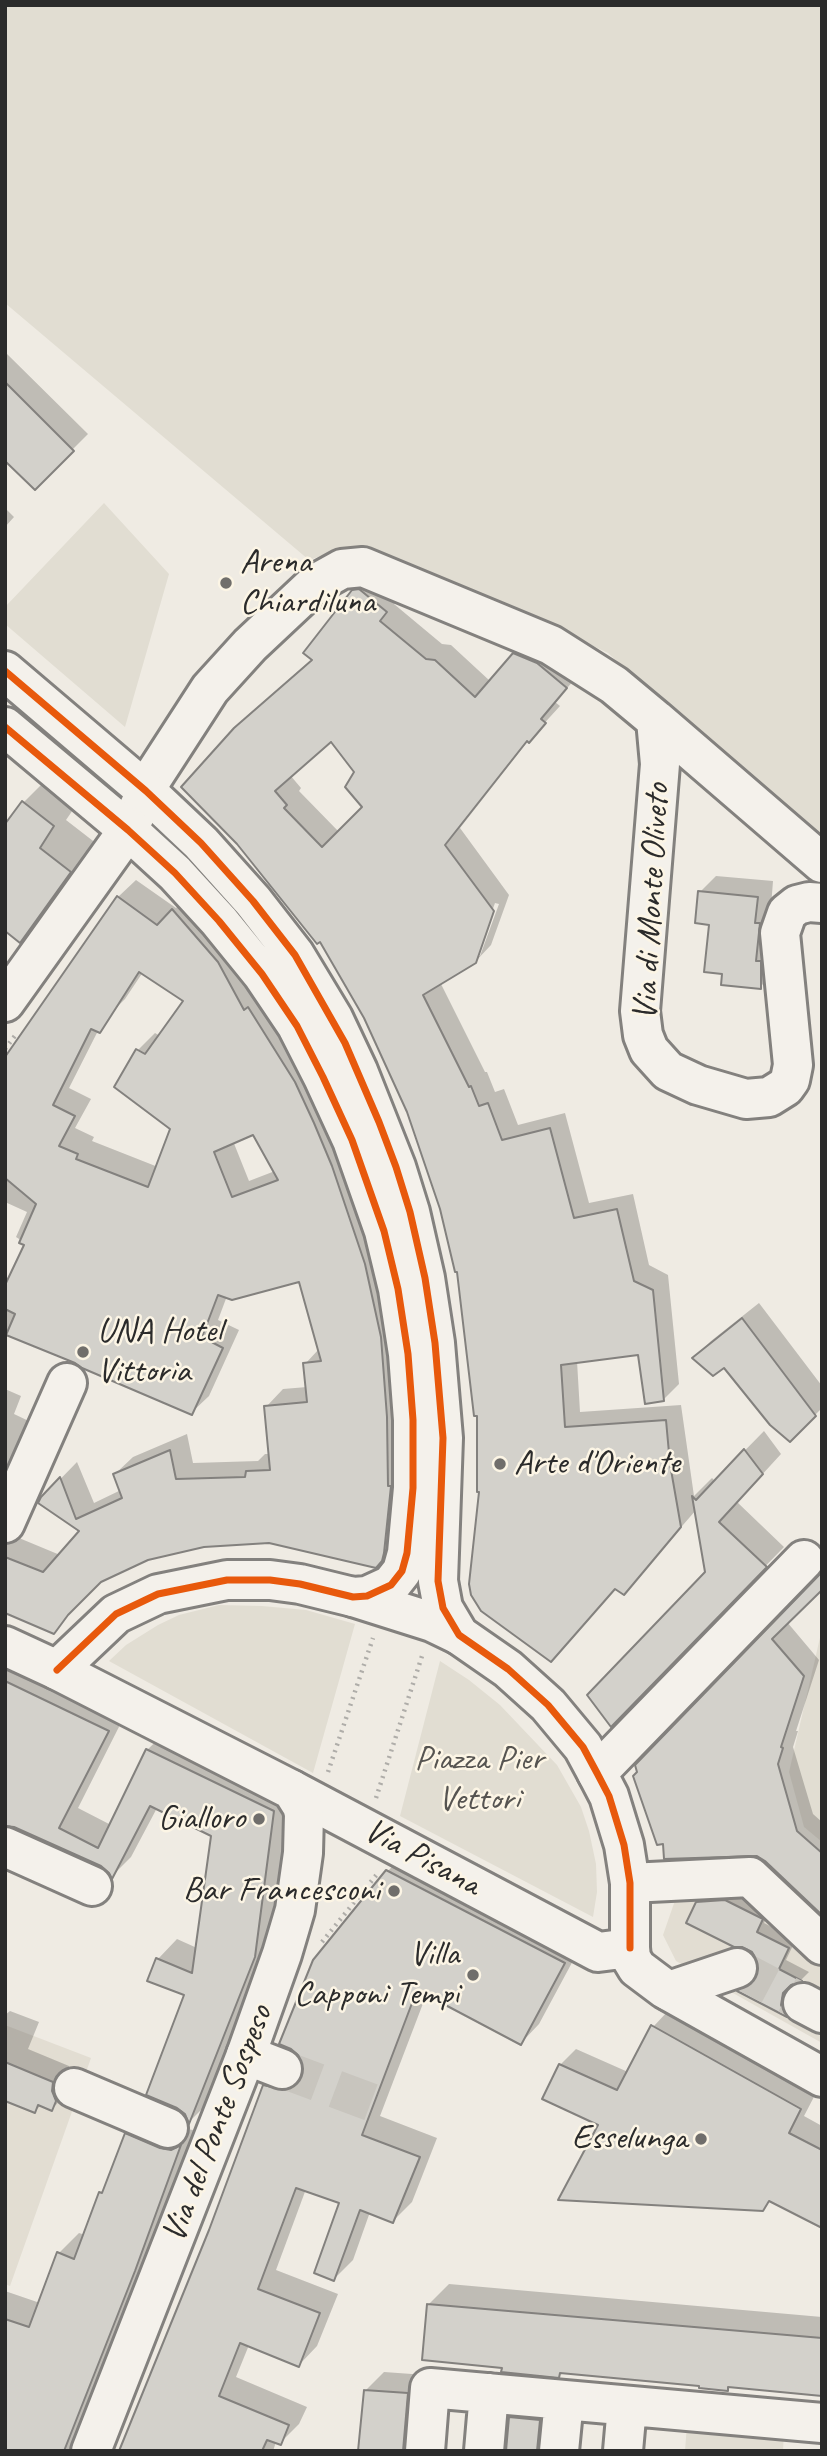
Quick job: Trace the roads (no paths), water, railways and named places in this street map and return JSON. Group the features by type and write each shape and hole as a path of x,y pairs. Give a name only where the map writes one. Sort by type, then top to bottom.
{"main road":[{"name":"Via di Monte Oliveto","path":"5,1002 128,830 157,770 210,689 250,645 316,584 342,569 363,567 551,645 614,685 822,863"},
{"path":"5,671 146,791 201,843 254,901 295,955 339,1030 379,1122 410,1212 425,1278 435,1343 443,1438 439,1594 445,1614 446,1644"},
{"name":"Via di Monte Oliveto","path":"656,720 660,764 640,1011 643,1035 649,1051 668,1071 698,1086 746,1099 769,1097 785,1087 790,1080 793,1065 780,933 787,913 797,905 808,902 822,903"},
{"path":"5,727 128,830 175,873 219,921 261,974 297,1027 352,1140 384,1231 398,1289 409,1364 413,1420 411,1517 405,1561 395,1582 376,1593 353,1597"},
{"path":"5,1523 67,1383"},
{"path":"597,1773 804,1560"},
{"path":"57,1670 116,1614 158,1594 227,1580 270,1580 300,1584 353,1597 432,1622 446,1644 508,1669 548,1705 583,1747 616,1818 630,1883 630,1948 631,1958 637,1968 648,1979 822,2077"},
{"name":"Via Pisana","path":"5,1646 308,1786 598,1952 630,1948"},
{"name":"Via del Ponte Sospeso","path":"91,2451 188,2135 246,2055 282,1954 295,1910 303,1853 302,1806 308,1786"},
{"path":"5,1847 92,1886"},
{"path":"630,1883 750,1877 822,1945"},
{"path":"669,1991 737,1968"},
{"path":"246,2055 282,2069"},
{"path":"74,2088 188,2135"},
{"path":"425,2451 429,2388 822,2424"},
{"path":"484,2451 489,2393"},
{"path":"559,2451 564,2400"},
{"path":"623,2451 627,2406"}],"tunnel":[{"path":"737,1968 803,2003"},
{"path":"282,2069 381,2106"}],"place":[{"name":"Arena Chiardiluna","path":"226,583"},
{"name":"UNA Hotel Vittoria","path":"83,1352"},
{"name":"Arte d'Oriente","path":"500,1464"},
{"name":"Gialloro","path":"259,1819"},
{"name":"Bar Francesconi","path":"394,1891"},
{"name":"Villa Capponi Tempi","path":"473,1975"},
{"name":"Esselunga","path":"701,2139"}],"park label":[{"name":"Piazza Pier Vettori","path":"479,1780"}]}
